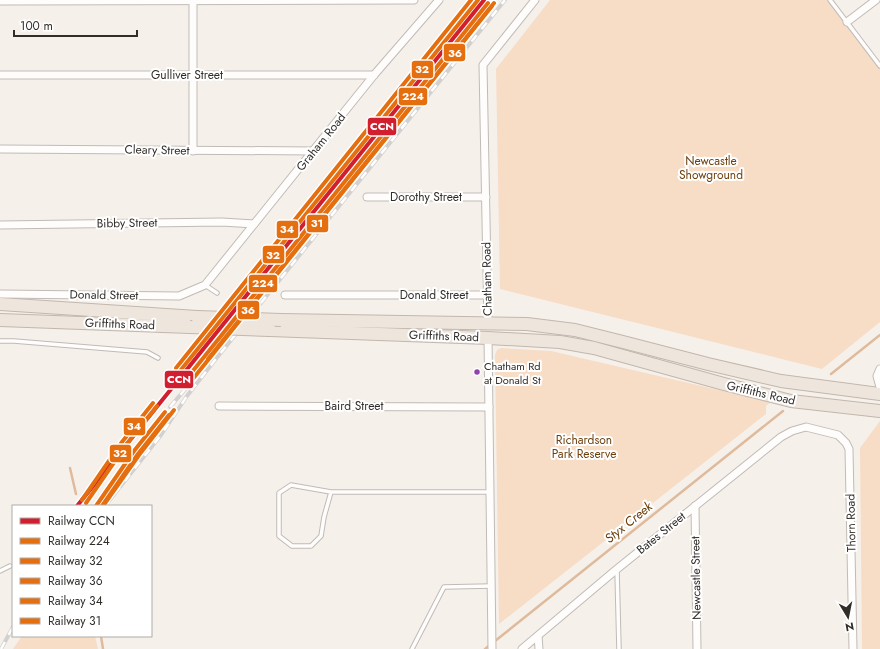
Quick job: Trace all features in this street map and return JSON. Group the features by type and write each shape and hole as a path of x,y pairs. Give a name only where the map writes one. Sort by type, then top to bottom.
{"highway":[{"name":"Griffiths Road","path":"0,304 270,330 560,342 594,348 778,398 880,411"},
{"name":"Griffiths Road","path":"0,320 194,322 281,320 527,324 575,330 781,381 880,394"},
{"name":"Chatham Road","path":"488,323 488,338"},
{"path":"778,398 781,381"}],"street":[{"path":"0,1 414,0"},
{"name":"Graham Road","path":"205,285 374,76 439,0"},
{"name":"Chatham Road","path":"488,323 486,295 486,197 483,65 535,0"},
{"path":"847,22 876,0"},
{"path":"193,1 193,151"},
{"name":"Gulliver Street","path":"0,75 374,76"},
{"name":"Cleary Street","path":"0,149 314,151"},
{"name":"Dorothy Street","path":"366,197 486,197"},
{"name":"Bibby Street","path":"0,225 222,222 254,224"},
{"name":"Donald Street","path":"0,294 179,296 205,285"},
{"name":"Donald Street","path":"285,295 486,295"},
{"name":"Chatham Road","path":"488,338 492,649"},
{"path":"880,369 877,376 880,387"},
{"name":"Baird Street","path":"219,406 489,407"},
{"name":"Bates Street","path":"522,649 617,569 781,437 792,431 806,427"},
{"name":"Thorn Road","path":"806,427 838,435 846,443 849,449 853,649"},
{"name":"Newcastle Street","path":"695,506 697,649"},
{"path":"538,636 539,649"}],"lane":[{"path":"830,0 880,66"},
{"path":"205,285 217,293"},
{"path":"0,341 147,352 158,358"},
{"path":"331,492 324,517 321,536 311,546 292,546 279,536 279,493 291,485 331,492 490,492"},
{"path":"0,571 10,566"},
{"path":"617,569 619,649"},
{"path":"412,649 444,587 491,586"}],"green space":[{"name":"Newcastle Showground","path":"550,0 827,0 880,69 880,322 822,369 500,289 496,69"},
{"name":"Richardson Park Reserve","path":"501,348 551,351 771,402 766,406 766,414 499,624 495,355 497,350"},
{"path":"880,421 880,649 862,649 860,448"},
{"path":"21,637 95,637 98,649 13,649"}],"waterway":[{"name":"Styx Creek","path":"831,374 880,335"},
{"name":"Styx Creek","path":"485,649 783,411"},
{"path":"70,468 76,494"},
{"path":"101,637 103,649"}],"railway":[{"path":"106,505 161,435 187,396 215,360 505,0"},
{"path":"170,407 187,387"},
{"path":"1,649 12,629"}],"rail line":[{"name":"34","path":"176,368 471,0"},
{"name":"32","path":"180,371 478,0"},
{"name":"CCN","path":"78,505 484,0"},
{"name":"224","path":"188,377 488,3"},
{"name":"31","path":"208,359 494,3"},
{"name":"36","path":"192,380 492,6"},
{"name":"34","path":"82,500 122,442 153,403"},
{"name":"32","path":"86,503 126,445 157,406"},
{"name":"31","path":"104,505 139,455 174,410"},
{"name":"224","path":"97,505 134,451 165,412"},
{"name":"36","path":"103,505 138,454 169,415"}],"place":[{"name":"Chatham Rd at Donald St","path":"477,372"}]}
